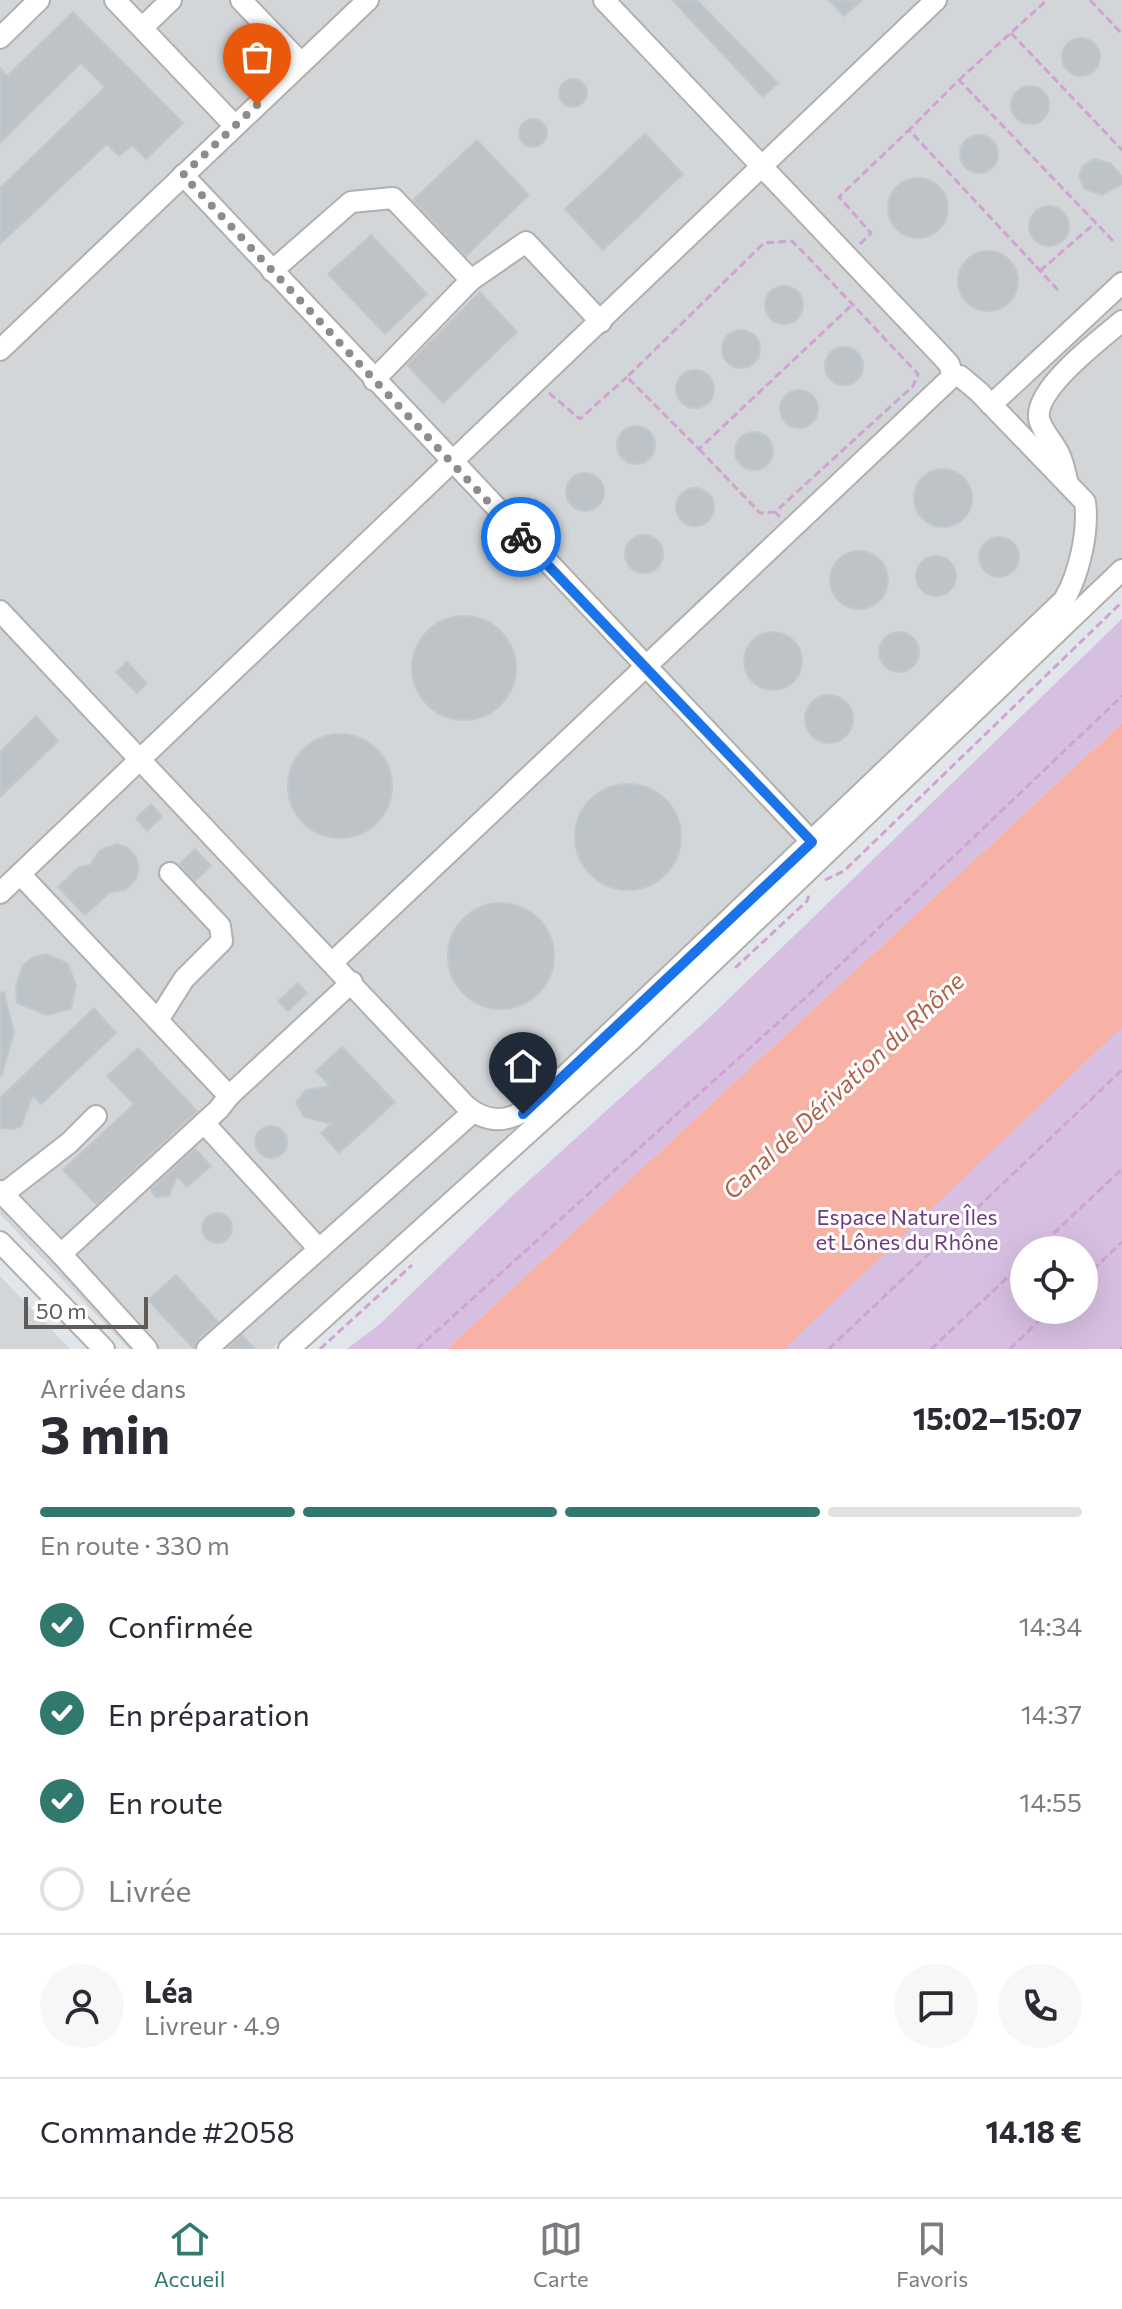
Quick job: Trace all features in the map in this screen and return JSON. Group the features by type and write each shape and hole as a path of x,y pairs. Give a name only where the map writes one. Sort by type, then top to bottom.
{"street":[{"path":"0,38 39,0"},
{"path":"115,0 235,126"},
{"path":"142,28 171,0"},
{"path":"241,0 301,63"},
{"path":"0,350 368,0"},
{"path":"604,0 949,364 953,376"},
{"path":"0,893 936,0"},
{"path":"183,175 812,842"},
{"path":"272,271 351,202 393,198 471,280"},
{"path":"374,380 471,280 526,242 601,322"},
{"path":"991,405 1122,283"},
{"path":"1100,340 1122,292"},
{"path":"1067,480 1060,456 1039,419 1040,406 1053,385 1122,321"},
{"path":"0,611 473,1112 480,1117 501,1119 523,1114 1064,600 1073,586 1086,512 1085,502 991,405 960,376 953,376 333,962"},
{"path":"289,1349 632,1039 1122,570"},
{"path":"158,1020 184,979 222,941 220,926 170,873"},
{"path":"20,874 229,1096"},
{"path":"61,1254 352,982"},
{"path":"207,1349 473,1112"},
{"path":"96,1116 69,1143 2,1193 147,1349"},
{"path":"204,1123 319,1249"},
{"path":"0,1242 104,1349"}],"path":[{"path":"847,256 871,233 839,197 959,80 1047,0"},
{"path":"1090,0 1122,34"},
{"path":"1011,33 1122,150"},
{"path":"959,80 1115,243"},
{"path":"909,130 1058,290"},
{"path":"1040,271 1096,223"},
{"path":"537,381 580,419 764,243 792,241 918,374 913,386 775,512 760,513 627,377"},
{"path":"699,449 853,304"},
{"path":"775,512 791,529"},
{"path":"823,882 844,871 1122,602"},
{"path":"417,1349 803,1000 1122,696"},
{"path":"801,894 812,887"},
{"path":"829,1349 1122,1070"},
{"path":"1051,1236 1122,1169"},
{"path":"1098,1265 1122,1242"},
{"path":"931,1349 1010,1275"},
{"path":"1010,1349 1036,1324"}],"shaded area":[{"path":"0,0 1122,0 1122,585 1026,677 1011,662 517,1129 272,1349 129,1349 0,1214"},
{"path":"0,1276 70,1349 0,1349"}],"green space":[{"path":"1122,619 1122,723 447,1349 347,1349 380,1324 513,1195 709,1018"},
{"name":"Espace Nature Îles et Lônes du Rhône","path":"1122,860 1122,1349 605,1349"}],"water":[{"name":"Canal de Dérivation du Rhône","path":"1122,723 1122,1027 784,1349 447,1349"}],"building":[{"path":"672,0 697,0 778,83 763,97"},
{"path":"829,0 862,0 844,16"},
{"path":"73,12 183,123 146,159 132,145 119,156 107,144 0,244 0,188 105,87 81,63 0,143 0,68 7,76"},
{"path":"1081,38 1094,44 1100,57 1094,70 1081,76 1068,70 1062,57 1068,44"},
{"path":"573,79 583,83 587,93 583,103 573,107 563,103 559,93 563,83"},
{"path":"1030,86 1043,92 1049,105 1043,118 1030,124 1017,118 1011,105 1017,92"},
{"path":"533,119 543,123 547,133 543,143 533,147 523,143 519,133 523,123"},
{"path":"645,134 683,174 603,250 565,209"},
{"path":"979,135 992,141 998,154 992,167 979,173 966,167 960,154 966,141"},
{"path":"477,140 529,195 466,256 413,200"},
{"path":"1093,159 1110,163 1122,176 1122,184 1102,195 1084,189 1079,175 1083,166"},
{"path":"918,178 930,180 939,187 946,196 946,220 939,229 930,236 918,238 906,236 897,229 890,220 888,208 890,196 897,187 906,180"},
{"path":"1049,206 1063,212 1069,226 1063,240 1049,246 1035,240 1029,226 1035,212"},
{"path":"371,235 427,294 385,334 328,274"},
{"path":"988,251 1000,253 1009,260 1016,269 1016,293 1009,302 1000,309 988,311 976,309 967,302 960,293 958,281 960,269 967,260 976,253"},
{"path":"784,286 797,292 803,305 797,318 784,324 771,318 765,305 771,292"},
{"path":"480,292 517,332 443,403 407,365"},
{"path":"741,330 754,336 760,349 754,362 741,368 728,362 722,349 728,336"},
{"path":"844,347 857,353 863,366 857,379 844,385 831,379 825,366 831,353"},
{"path":"695,370 708,376 714,389 708,402 695,408 682,402 676,389 682,376"},
{"path":"799,390 812,396 818,409 812,422 799,428 786,422 780,409 786,396"},
{"path":"636,426 649,432 655,445 649,458 636,464 623,458 617,445 623,432"},
{"path":"754,432 768,437 773,451 768,465 754,470 740,465 735,451 740,437"},
{"path":"943,469 964,477 972,498 964,519 943,527 922,519 914,498 922,477"},
{"path":"585,473 598,479 604,492 598,505 585,511 572,505 566,492 572,479"},
{"path":"695,488 709,493 714,507 709,521 695,526 681,521 676,507 681,493"},
{"path":"644,535 658,540 663,554 658,568 644,573 630,568 625,554 630,540"},
{"path":"999,537 1013,543 1019,557 1013,571 999,577 985,571 979,557 985,543"},
{"path":"859,551 880,559 888,580 880,601 859,609 838,601 830,580 838,559"},
{"path":"936,556 950,562 956,576 950,590 936,596 922,590 916,576 922,562"},
{"path":"464,616 484,620 501,631 512,648 516,668 512,688 501,705 484,716 464,720 444,716 427,705 416,688 412,668 416,648 427,631 444,620"},
{"path":"773,632 784,634 793,641 800,650 800,672 793,681 784,688 773,690 762,688 753,681 746,672 744,661 746,650 753,641 762,634"},
{"path":"899,632 913,638 919,652 913,666 899,672 885,666 879,652 885,638"},
{"path":"127,662 147,683 137,693 116,672"},
{"path":"829,695 846,702 853,719 846,736 829,743 812,736 805,719 812,702"},
{"path":"36,716 58,741 0,797 0,752"},
{"path":"340,734 360,738 377,749 388,766 392,786 388,806 377,823 360,834 340,838 320,834 303,823 292,806 288,786 292,766 303,749 320,738"},
{"path":"628,784 648,788 665,800 677,817 681,837 677,857 665,874 648,886 628,890 608,886 591,874 579,857 575,837 579,817 591,800 608,788"},
{"path":"151,804 162,817 147,831 136,818"},
{"path":"117,844 128,848 136,857 139,868 136,879 125,890 110,892 85,915 58,887 79,867 90,865 100,850"},
{"path":"195,849 211,866 195,881 180,864"},
{"path":"501,903 521,907 539,918 550,936 554,956 550,976 539,994 521,1005 501,1009 481,1005 463,994 452,976 448,956 452,936 463,918 481,907"},
{"path":"46,954 67,963 76,985 71,1009 47,1015 17,1003 16,986 23,965 33,957"},
{"path":"298,983 307,993 288,1011 278,1001"},
{"path":"4,992 14,1033 1,1077 0,993"},
{"path":"94,1008 116,1033 41,1104 33,1095 21,1126 0,1128 0,1098"},
{"path":"342,1047 395,1102 339,1153 321,1133 331,1124 304,1117 296,1102 306,1090 330,1086 316,1071"},
{"path":"138,1048 197,1111 96,1204 63,1170 134,1104 107,1076"},
{"path":"271,1126 283,1130 287,1142 283,1154 271,1158 259,1154 255,1142 259,1130"},
{"path":"195,1149 211,1166 187,1187 177,1177 169,1196 155,1197 151,1189"},
{"path":"217,1213 228,1217 232,1228 228,1239 217,1243 206,1239 202,1228 206,1217"},
{"path":"176,1275 218,1322 198,1340 194,1349 148,1300"},
{"path":"242,1335 255,1349 227,1349"}],"way so far":[{"path":"257,105 183,175 521,537"}],"route":[{"path":"521,537 812,842 523,1114"}]}
